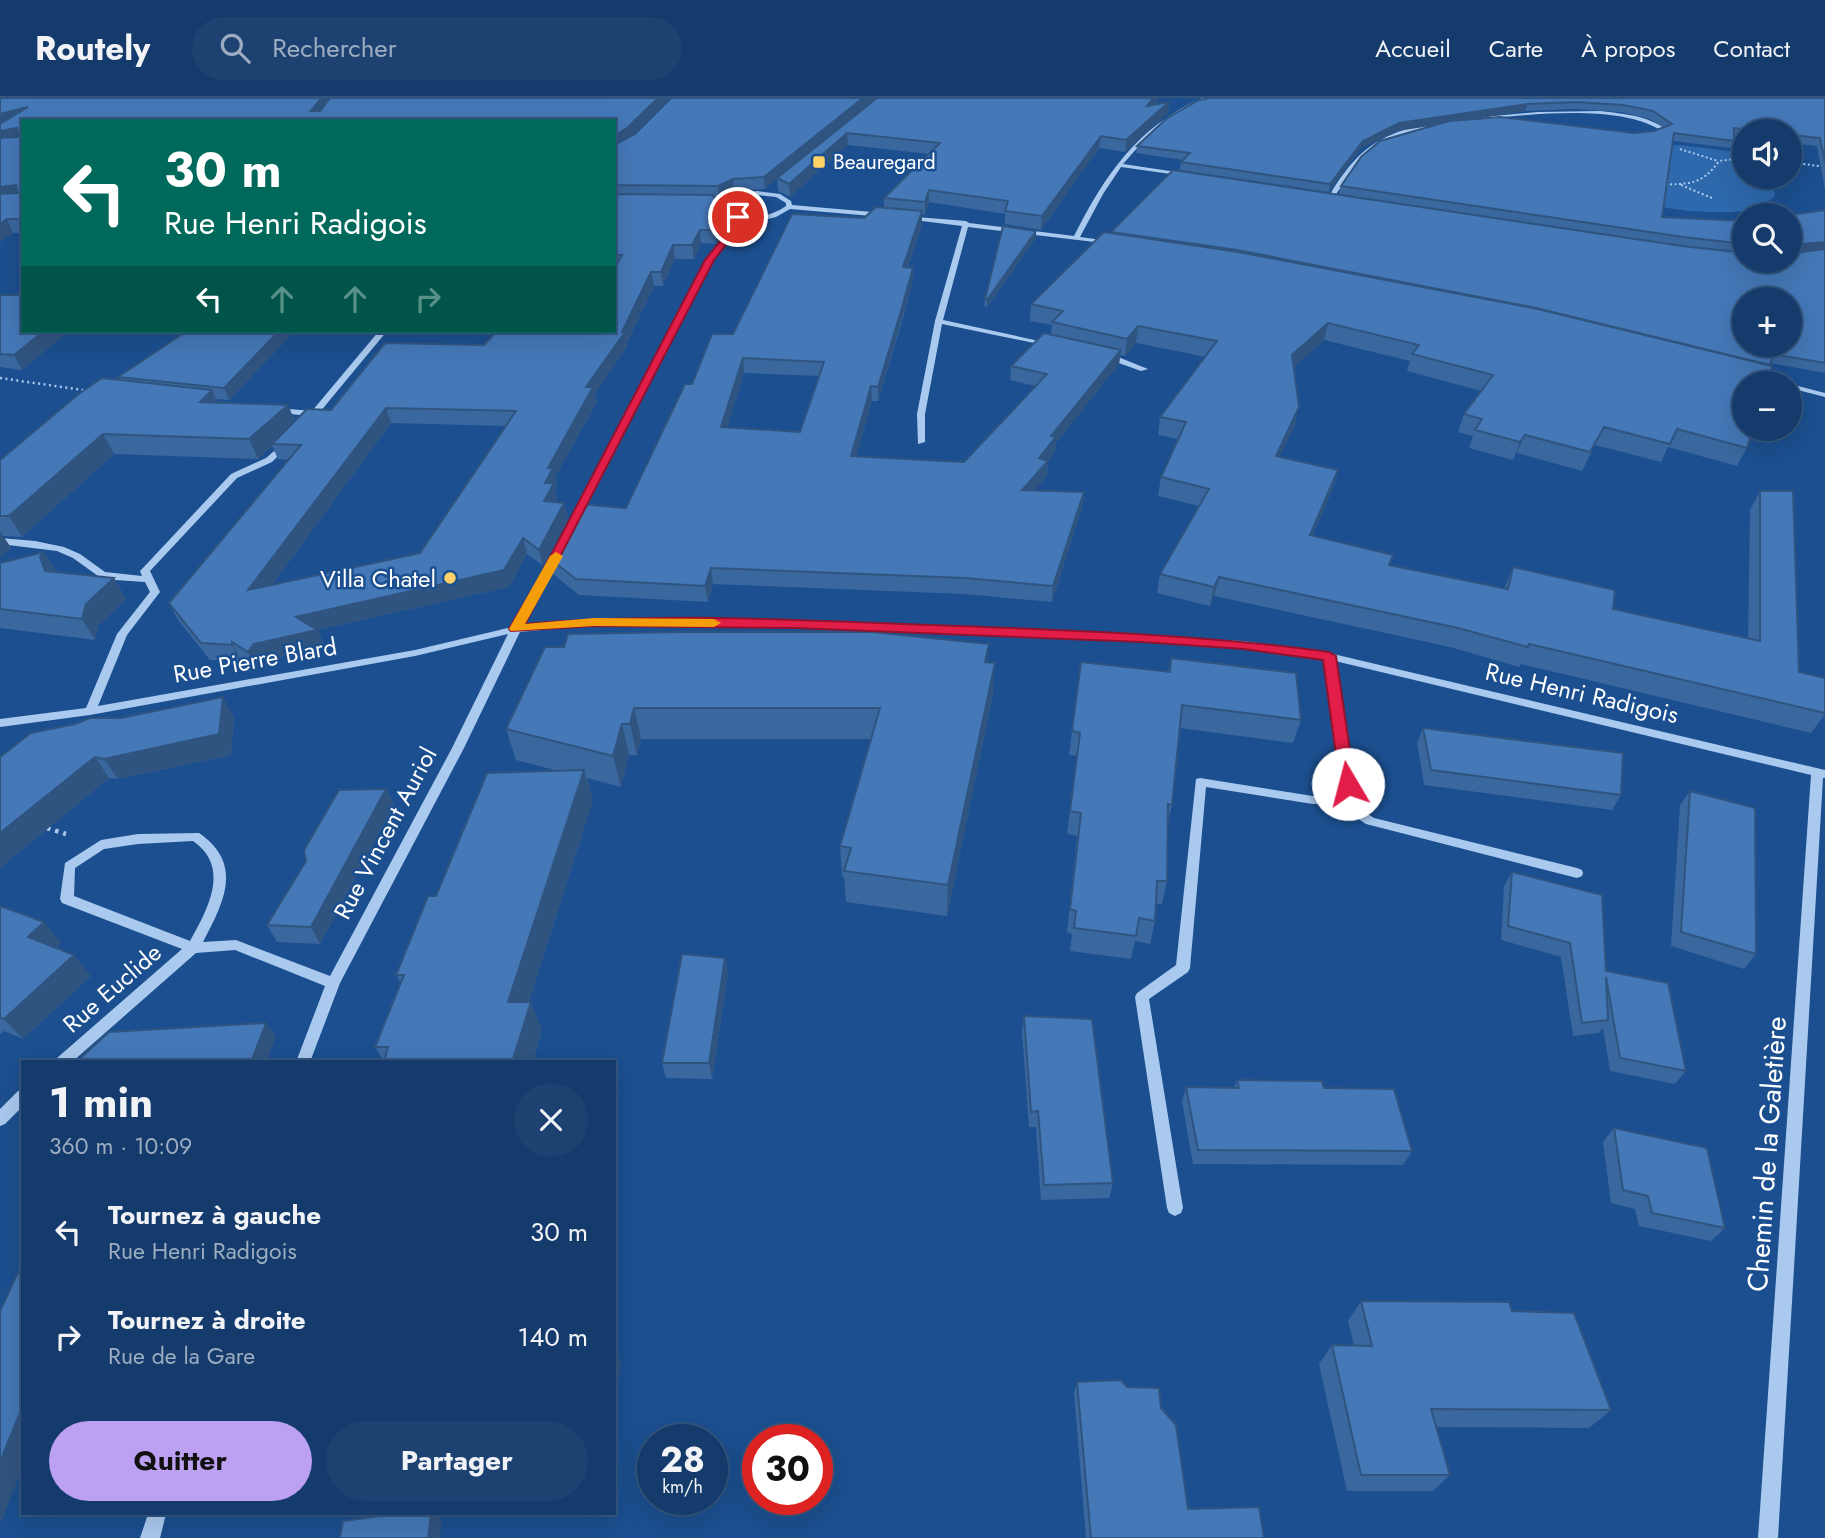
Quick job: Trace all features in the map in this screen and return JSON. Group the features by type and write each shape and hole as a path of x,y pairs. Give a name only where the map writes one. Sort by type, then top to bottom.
{"street":[{"path":"1076,238 1119,165 1149,130 1206,98"},
{"path":"1459,120 1624,115 1651,121 1664,130 1650,137"},
{"path":"1486,118 1523,123"},
{"path":"1331,198 1363,151 1401,134 1451,121"},
{"path":"1119,165 1197,177"},
{"path":"768,193 779,186"},
{"path":"708,203 721,203 734,196 768,193 785,198 789,206"},
{"path":"1318,196 1345,200"},
{"path":"721,203 722,211 738,217 770,216 789,206 967,223 1123,245"},
{"path":"571,527 710,260 738,224 738,217"},
{"path":"921,442 921,414 939,321 967,223"},
{"path":"939,321 1061,346"},
{"path":"90,711 122,635 155,592 145,571 234,477 269,460 315,414 381,333"},
{"path":"1102,355 1144,369"},
{"path":"1802,389 1825,395"},
{"path":"262,409 315,414"},
{"name":"Rue Vincent Auriol","path":"304,1060 333,983 566,538"},
{"path":"0,541 41,545 71,553 87,561 95,571 117,577 149,579"},
{"name":"Rue Henri Radigois","path":"516,629 594,622 796,624 1243,644 1329,656 1821,773"},
{"name":"Rue Pierre Blard","path":"0,723 90,711 415,653 516,629"},
{"path":"1329,656 1348,784 1336,799"},
{"name":"Chemin de la Galetière","path":"1768,1538 1821,773"},
{"path":"1175,1208 1142,997 1183,968 1200,782 1313,800 1336,799 1370,821 1577,873"},
{"name":"Rue Euclide","path":"64,1060 193,948 219,899 218,862 212,849 195,836 138,839 101,845 69,866 68,899 193,948 236,945 333,983"},
{"path":"0,1119 21,1098"},
{"path":"150,1538 157,1515"}],"path":[{"path":"1650,137 1688,153 1719,161 1732,160"},
{"path":"1651,185 1695,183 1708,176 1719,161"},
{"path":"1802,164 1825,167"},
{"path":"1680,185 1712,198"},
{"path":"0,378 83,390"}],"shaded area":[{"path":"1680,145 1732,151 1732,189 1774,189 1775,196 1766,203 1732,203 1732,212 1688,211 1375,166"}],"building":[{"path":"0,98 321,98 311,111 320,111 330,98 658,98 627,128 616,135 616,119 21,119 21,219 7,219 0,224 0,194 18,193 16,185 0,187 0,138 19,137 17,128 0,131 0,124 28,107 0,114"},
{"path":"671,98 863,98 764,177 733,179 718,186 616,185 616,144 635,134"},
{"path":"877,98 1153,98 1147,106 1169,102 1126,140 1101,136 1042,216 1005,211 1008,201 929,190 925,202 884,198 940,143 847,133 789,184 777,178"},
{"path":"1825,98 1825,162 1820,138 1802,136 1802,119 1732,119 1732,141 1674,133 1662,217 1732,220 1732,243 1341,186 1361,157 1380,141 1449,121 1500,117 1634,133 1654,131 1672,124 1653,111 1623,105 1576,102 1528,104 1399,123 1363,141 1330,184 1181,162 1190,153 1137,146 1167,118 1199,100"},
{"path":"1173,170 1732,252 1732,273 1802,273 1802,252 1825,249 1825,363 1790,357 1802,357 1802,287 1732,287 1732,356 1536,308 1237,250 1111,232"},
{"path":"616,194 712,195 720,203 731,207 715,230 700,230 692,245 673,245 661,272 651,272 622,332 625,332 586,387 593,387 548,468 553,468 545,483 554,483 544,501 564,503 539,550 523,538 504,570 296,617 317,630 254,644 248,652 232,642 232,645 201,643 169,603 301,445 272,444 307,409 331,410 385,343 484,345 495,333 616,333 616,266 622,255 616,255","holes":["386,408 516,411 420,553 248,590"]},
{"path":"876,207 922,211 903,267 913,268 901,311 878,387 871,386 851,456 964,462 1047,374 1011,366 1044,333 1121,350 1051,436 1056,437 1039,458 1048,461 1022,490 1084,492 1053,586 965,578 711,568 705,586 576,579 550,559 579,504 626,508 685,384 692,384 712,334 733,334 792,214 864,218","holes":["743,358 824,362 800,432 721,427"]},
{"path":"1825,210 1825,242 1802,244 1802,213"},
{"path":"1003,226 1036,231 987,300 985,299"},
{"path":"1104,232 1238,252 1538,309 1772,366 1770,371 1732,371 1732,441 1749,441 1747,448 1677,429 1670,444 1604,427 1590,452 1525,435 1520,442 1475,430 1482,419 1464,414 1493,375 1412,354 1419,345 1328,323 1292,355 1299,407 1276,456 1338,470 1310,535 1393,555 1389,565 1508,589 1513,567 1615,590 1613,609 1760,641 1760,491 1793,491 1799,672 1825,678 1825,713 1529,644 1528,647 1458,628 1219,577 1214,587 1160,574 1209,489 1161,477 1186,422 1160,417 1217,341 1138,326 1127,339 1052,322 1063,311 1031,304"},
{"path":"0,295 21,295 21,333 42,333 14,355 0,354"},
{"path":"184,333 277,333 224,388 118,377"},
{"path":"1737,357 1772,357 1770,365"},
{"path":"102,378 212,390 200,402 288,405 249,439 103,434 9,516 0,516 0,460"},
{"path":"44,552 40,557 45,571 114,578 86,604 82,619 0,609 0,563"},
{"path":"872,632 989,644 985,662 995,663 948,885 844,871 851,848 840,846 880,708 634,708 630,724 622,724 613,756 506,729 545,647 564,647 568,634"},
{"path":"1171,658 1296,673 1301,720 1182,705 1172,805 1168,804 1167,881 1157,881 1155,921 1139,918 1136,936 1074,928 1076,911 1070,909 1081,813 1070,811 1080,733 1072,731 1081,662 1170,672"},
{"path":"223,697 219,734 104,759 95,757 0,833 0,757 31,733 75,724 90,718 121,718"},
{"path":"1423,728 1623,753 1621,795 1431,770"},
{"path":"584,770 508,1002 531,1002 513,1059 526,1060 385,1060 388,1047 375,1047 404,975 396,975 428,896 436,896 487,773"},
{"path":"386,789 311,927 267,925 306,861 304,850 339,790"},
{"path":"1690,791 1755,808 1756,954 1681,932"},
{"path":"1512,872 1602,895 1606,971 1668,983 1686,1071 1620,1058 1606,977 1608,1020 1582,1023 1570,943 1508,926"},
{"path":"0,906 44,922 28,937 74,955 4,1019 0,1017"},
{"path":"682,954 725,958 709,1063 662,1063"},
{"path":"1024,1016 1092,1019 1113,1183 1044,1185 1038,1111 1031,1112"},
{"path":"266,1023 252,1060 78,1060 109,1032"},
{"path":"1237,1080 1322,1081 1324,1088 1394,1089 1412,1151 1198,1150 1186,1087 1239,1088"},
{"path":"1614,1128 1707,1148 1725,1228 1652,1213 1648,1196 1623,1190"},
{"path":"21,1266 21,1410 0,1462 0,1311"},
{"path":"1361,1301 1509,1302 1512,1311 1574,1313 1611,1410 1431,1409 1450,1475 1361,1475 1332,1345 1372,1346"},
{"path":"1121,1380 1127,1387 1159,1388 1161,1408 1176,1425 1188,1509 1259,1507 1264,1538 1091,1538 1077,1382"},
{"path":"388,1515 431,1515 428,1538 340,1538 343,1521"}],"slow traffic":[{"path":"556,556 516,629 594,622 714,623"}],"place":[{"name":"Beauregard","path":"819,162"},
{"name":"Villa Chatel","path":"450,578"}],"route":[{"path":"738,217 738,224 710,260 516,629 594,622 796,624 1243,644 1329,656 1348,784"}]}
